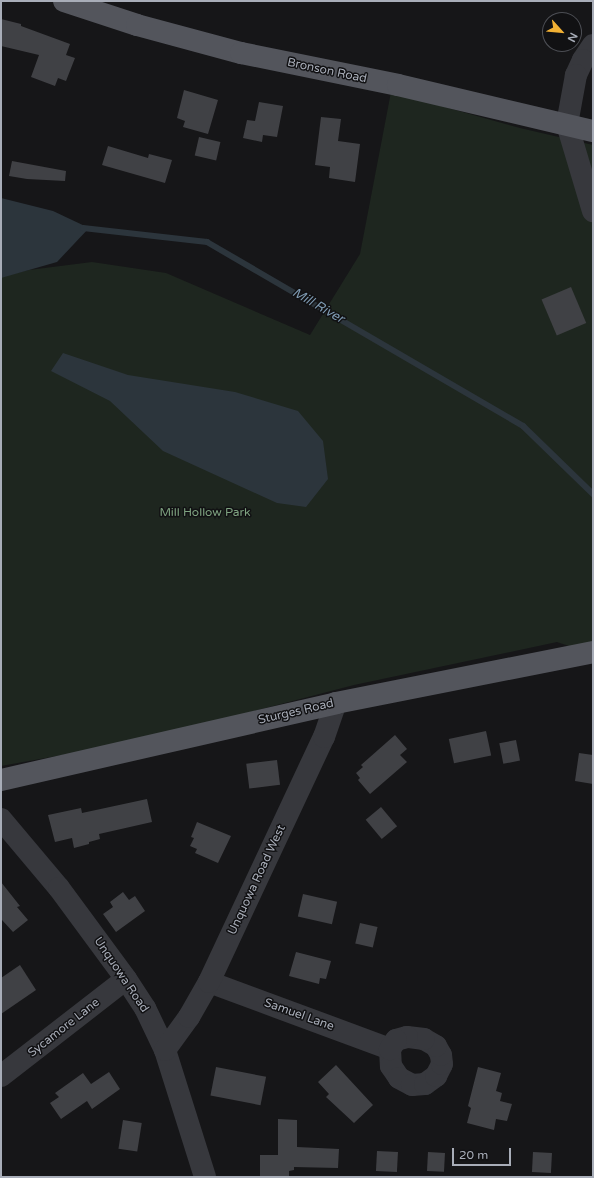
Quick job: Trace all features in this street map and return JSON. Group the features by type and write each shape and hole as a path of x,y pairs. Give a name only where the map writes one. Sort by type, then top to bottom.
{"main road":[{"name":"Bronson Road","path":"64,1 137,25 241,53 398,85 593,131"},
{"name":"Sturges Road","path":"1,780 336,703 593,652"}],"street":[{"path":"593,45 576,74 567,124 593,211"},
{"name":"Unquowa Road West","path":"165,1050 189,1017 209,982 324,737 336,703"},
{"name":"Unquowa Road","path":"1,819 59,888 126,979 145,1008 165,1050 205,1177"},
{"name":"Sycamore Lane","path":"1,1076 126,979"},
{"name":"Samuel Lane","path":"209,982 390,1049"}],"green space":[{"name":"Mill Hollow Park","path":"391,92 520,128 593,145 593,654 557,642 354,685 135,742 1,766 1,277 29,270 92,262 166,273 310,335 360,254"}],"shaded area":[{"path":"1,198 53,211 89,228 57,262 1,278"},
{"path":"63,353 128,375 235,392 298,411 323,441 328,479 306,507 277,503 163,451 110,401 51,371"}],"building":[{"path":"1,19 21,24 21,26 70,44 66,55 75,58 66,81 58,78 55,86 31,77 39,55 1,46"},
{"path":"184,90 218,100 208,134 183,127 185,121 177,118"},
{"path":"259,102 283,106 277,137 263,135 262,142 243,138 247,120 255,121"},
{"path":"321,117 341,119 338,141 360,144 355,182 329,178 330,167 315,165"},
{"path":"199,137 220,142 216,160 195,156"},
{"path":"108,146 148,158 149,154 172,160 165,183 102,165"},
{"path":"12,161 66,171 65,181 27,179 9,176"},
{"path":"571,287 586,323 557,335 542,300"},
{"path":"486,731 491,755 454,763 449,739"},
{"path":"395,735 407,749 400,755 407,762 370,794 358,780 360,778 356,773 363,767 361,765"},
{"path":"516,740 520,761 503,764 499,743"},
{"path":"579,753 593,755 593,784 575,781"},
{"path":"277,760 280,785 249,789 246,764"},
{"path":"147,799 152,822 99,834 100,839 74,848 72,838 55,842 48,815 81,808 82,813"},
{"path":"381,807 397,826 382,839 366,820"},
{"path":"197,822 231,836 218,863 195,853 197,849 190,846 194,838 191,837"},
{"path":"1,882 20,906 17,907 28,920 13,932 2,920 1,921"},
{"path":"123,892 129,900 135,896 145,911 116,932 103,914 113,907 110,902"},
{"path":"303,894 337,902 332,924 298,916"},
{"path":"360,923 378,927 373,948 355,943"},
{"path":"296,952 331,961 326,979 320,978 319,984 289,976"},
{"path":"20,965 36,990 1,1014 1,978"},
{"path":"336,1065 373,1105 354,1123 326,1097 329,1094 318,1082"},
{"path":"216,1067 266,1077 261,1105 210,1095"},
{"path":"478,1067 501,1073 496,1091 502,1093 500,1101 512,1104 507,1121 496,1119 494,1130 467,1123 471,1108 468,1106"},
{"path":"109,1072 120,1089 92,1109 87,1101 61,1119 50,1103 59,1097 55,1093 83,1073 91,1084"},
{"path":"278,1119 297,1120 297,1147 339,1149 338,1168 294,1167 294,1170 289,1171 289,1177 260,1177 260,1155 278,1155"},
{"path":"123,1120 142,1123 137,1152 118,1149"},
{"path":"377,1151 398,1152 397,1172 376,1171"},
{"path":"428,1152 445,1153 444,1172 427,1171"},
{"path":"533,1152 552,1153 551,1173 532,1172"}],"waterway":[{"name":"Mill River","path":"83,228 207,242 523,426 593,494"}]}
